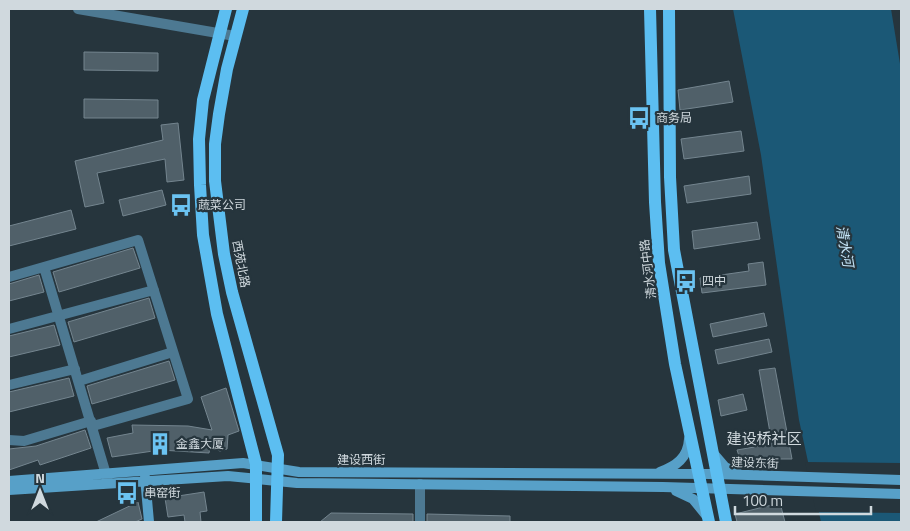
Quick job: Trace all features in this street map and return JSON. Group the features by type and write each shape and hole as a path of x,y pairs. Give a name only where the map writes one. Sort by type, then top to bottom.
{"main road":[{"path":"226,9 203,100 199,139 203,235 217,314 256,464 256,522"},
{"name":"西苑北路","path":"242,9 226,69 215,144 215,181 224,254 232,292 275,441 278,475 276,522"},
{"name":"清水河中路","path":"649,11 654,202 659,263 675,364 708,519"},
{"path":"669,11 674,250 710,449 725,519"},
{"path":"653,474 678,464 689,449 690,434"},
{"path":"710,449 726,468 749,476"},
{"name":"建设西街","path":"9,490 108,484 145,476 256,464 278,475 420,484 702,488"},
{"name":"建设西街","path":"9,481 108,473 145,476 257,477 299,472 715,474"},
{"name":"建设东街","path":"715,474 901,480"},
{"path":"145,476 150,522"},
{"path":"663,487 686,494 699,505 708,519"},
{"path":"702,488 901,494"},
{"path":"725,519 724,505 727,498 752,490"}],"street":[{"path":"78,9 235,36"},
{"path":"9,276 138,240 188,399 24,441 9,440"},
{"path":"44,267 108,473 108,484"},
{"path":"9,329 154,290"},
{"path":"79,381 173,352"},
{"path":"9,385 75,369"},
{"path":"420,484 420,521"}],"water":[{"name":"清水河","path":"733,9 891,9 901,70 901,522 821,522 799,420 761,155"}],"pier":[{"path":"805,462 901,463 901,513 816,512"}],"building":[{"path":"84,52 158,53 158,71 84,70"},
{"path":"729,81 733,102 680,110 678,90"},
{"path":"84,99 158,100 158,118 84,118"},
{"path":"178,123 184,180 167,182 165,159 97,173 104,203 85,207 75,161 163,140 161,125"},
{"path":"741,131 744,151 684,159 681,139"},
{"path":"749,176 751,194 687,203 684,186"},
{"path":"162,190 166,205 123,216 119,200"},
{"path":"71,210 76,229 9,246 9,226"},
{"path":"757,222 760,239 694,249 692,231"},
{"path":"133,248 140,268 59,292 53,272"},
{"path":"763,262 766,285 702,293 700,278 749,271 748,264"},
{"path":"39,275 44,292 9,301 9,284"},
{"path":"149,298 155,318 74,342 68,322"},
{"path":"764,313 767,326 713,337 710,324"},
{"path":"54,325 60,345 9,357 9,336"},
{"path":"769,339 772,352 718,364 715,350"},
{"path":"169,361 175,380 92,404 87,386"},
{"path":"775,368 792,459 740,459 737,450 772,444 759,370"},
{"path":"69,378 74,396 9,412 9,392"},
{"name":"金鑫大厦","path":"226,388 239,431 228,435 227,449 220,451 210,447 209,453 160,450 112,457 107,438 133,433 132,425 188,426 212,430 201,397"},
{"path":"743,394 747,410 721,416 718,400"},
{"path":"85,430 91,448 40,465 38,460 9,470 9,449 36,446"},
{"path":"204,492 207,511 200,512 201,522 185,522 184,515 168,517 165,498"},
{"path":"138,502 142,519 135,522 96,522"},
{"path":"780,503 785,522 737,522 735,514"},
{"path":"331,513 413,514 413,522 320,522"},
{"path":"427,514 510,516 510,522 427,522"}],"place":[{"name":"商务局","path":"639,118"},
{"name":"蔬菜公司","path":"181,205"},
{"name":"四中","path":"686,281"},
{"name":"金鑫大厦","path":"160,444"},
{"name":"串窑街","path":"127,493"}],"district":[{"name":"建设桥社区","path":"764,439"}]}
